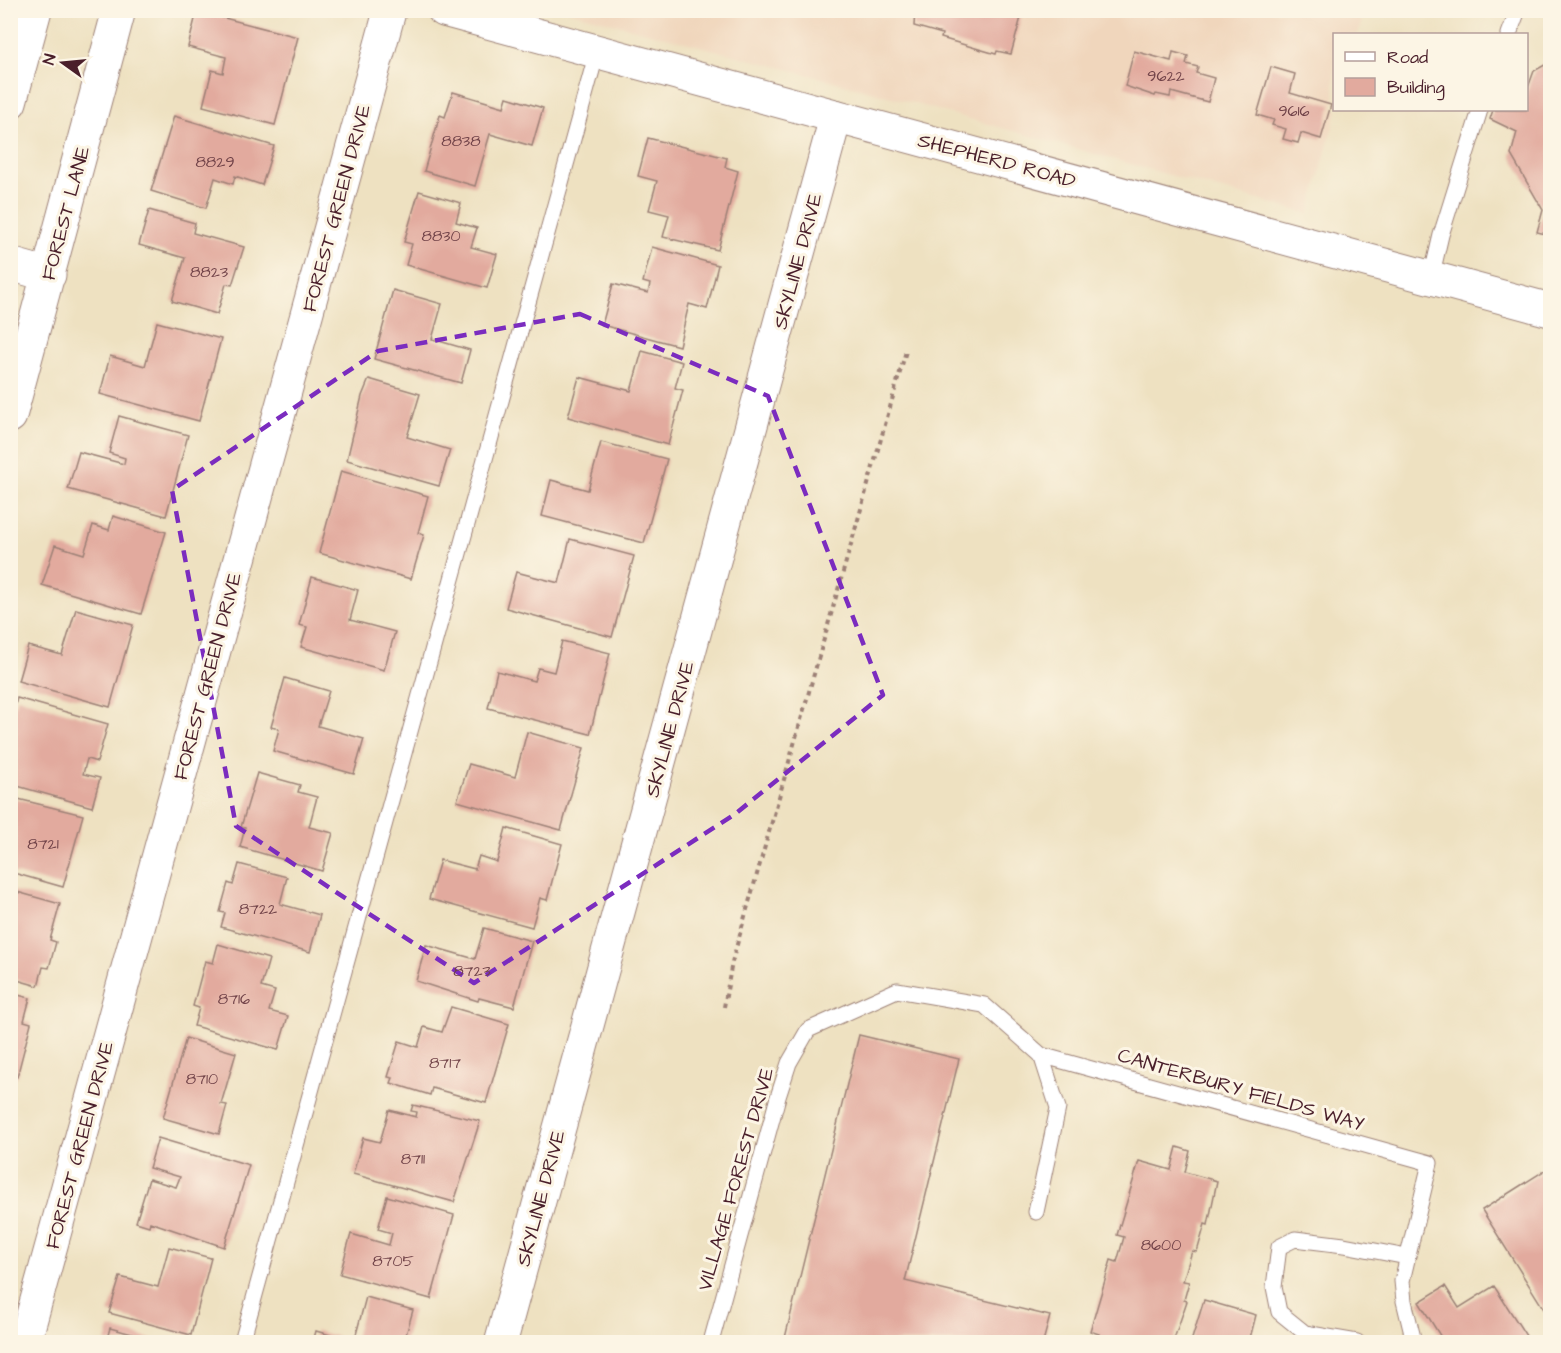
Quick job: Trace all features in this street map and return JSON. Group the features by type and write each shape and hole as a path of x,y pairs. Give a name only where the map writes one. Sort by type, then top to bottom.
{"street":[{"path":"10,102 35,10"},
{"name":"FOREST LANE","path":"10,416 119,10"},
{"name":"FOREST GREEN DRIVE","path":"25,1342 390,10"},
{"name":"SHEPHERD ROAD","path":"444,10 1551,310"},
{"name":"SKYLINE DRIVE","path":"501,1342 836,116"},
{"path":"10,264 49,275"}],"lane":[{"path":"1509,33 1518,10"},
{"path":"242,1342 597,52"},
{"path":"1431,278 1441,235 1480,111"},
{"name":"VILLAGE FOREST DRIVE","path":"711,1342 778,1097 789,1063 808,1030 897,990 984,1005 1041,1055"},
{"path":"1036,1212 1058,1108 1041,1055"},
{"name":"CANTERBURY FIELDS WAY","path":"1041,1055 1430,1163 1407,1257"},
{"path":"1357,1342 1305,1333 1279,1312 1274,1287 1279,1247 1295,1239 1344,1245 1407,1257 1402,1281 1404,1301 1414,1342"}],"path":[{"path":"724,1007 732,962 906,351"}],"highlighted area":[{"path":"580,314 768,396 883,695 735,814 474,983 236,826 172,490 378,351"}],"shaded area":[{"path":"567,11 1364,11 1358,33 1333,33 1333,111 1337,111 1309,214 859,88"}],"building":[{"path":"915,10 1023,10 1011,54 997,51 996,54 941,38 942,34 914,26"},
{"path":"197,11 298,37 275,125 203,106 212,70 223,73 226,57 188,47"},
{"path":"1134,51 1171,61 1173,52 1188,56 1186,64 1198,67 1196,73 1214,78 1208,102 1171,92 1170,97 1156,94 1155,96 1125,86"},
{"path":"1550,62 1550,235 1537,232 1543,210 1511,155 1517,132 1490,119 1493,111 1528,111 1528,88 1534,71"},
{"path":"1271,67 1295,74 1290,93 1331,105 1321,139 1301,133 1298,143 1283,139 1286,129 1272,125 1274,120 1257,115"},
{"path":"453,92 504,107 507,97 543,108 532,146 490,134 475,186 424,171 440,115 445,117"},
{"path":"174,116 274,146 262,185 235,176 233,184 215,178 206,208 151,191"},
{"path":"648,138 727,158 725,167 738,171 718,250 663,237 669,215 649,210 657,181 638,176"},
{"path":"419,191 461,203 456,222 477,228 471,247 497,254 487,288 406,265 412,244 404,242"},
{"path":"149,210 195,223 193,233 244,247 232,285 226,284 217,314 172,301 185,258 139,245"},
{"path":"652,247 718,265 707,309 689,304 679,346 602,325 613,284 648,293 650,284 643,282"},
{"path":"393,290 442,304 432,339 470,350 461,383 374,359"},
{"path":"157,322 221,339 199,421 100,394 110,356 145,366"},
{"path":"642,351 682,362 675,388 683,390 668,445 568,417 579,377 631,391"},
{"path":"369,379 420,394 407,437 450,450 439,486 347,460 362,396"},
{"path":"119,416 188,435 166,516 68,489 79,452 124,464 125,458 109,453"},
{"path":"601,442 667,459 644,543 542,516 551,480 588,490"},
{"path":"341,471 428,496 418,533 424,535 411,579 319,553"},
{"path":"113,516 166,532 141,614 42,585 55,545 84,554 93,525 109,530"},
{"path":"570,539 634,556 612,637 506,608 516,572 559,583"},
{"path":"312,577 358,590 350,620 395,632 384,670 301,647 307,627 299,625"},
{"path":"76,609 133,625 110,707 18,681 28,646 62,655"},
{"path":"562,641 610,653 590,734 488,708 497,671 534,681 538,668 554,672"},
{"path":"285,678 329,691 318,726 364,739 354,774 273,751 279,729 271,727"},
{"path":"17,698 108,724 97,762 87,759 83,774 100,778 92,807 10,784 10,723"},
{"path":"527,732 584,748 561,830 457,801 469,764 515,777"},
{"path":"257,773 300,785 298,792 317,797 309,827 333,833 322,871 240,847 245,828 241,827"},
{"path":"10,797 83,815 63,887 10,872"},
{"path":"506,828 562,844 547,900 540,898 532,927 429,899 440,860 475,869 479,856 497,862"},
{"path":"239,864 287,877 280,904 320,915 310,952 221,927 225,913 220,912 228,883 233,885"},
{"path":"10,890 60,904 50,940 56,942 49,968 43,967 38,986 10,978"},
{"path":"484,928 532,941 514,1007 479,998 478,1001 416,981 426,945 475,959"},
{"path":"218,944 269,959 261,987 275,991 269,1011 288,1016 278,1050 194,1026 199,1008 193,1006 205,961 213,963"},
{"path":"10,993 30,998 24,1021 31,1023 17,1077 10,1076"},
{"path":"451,1007 509,1024 486,1103 432,1088 430,1095 391,1083 393,1078 388,1077 399,1041 418,1047 424,1027 442,1032"},
{"path":"859,1035 959,1059 905,1281 1050,1316 1043,1342 784,1342"},
{"path":"186,1038 236,1053 221,1104 227,1105 219,1134 163,1118"},
{"path":"413,1105 480,1121 454,1202 353,1174 363,1138 380,1142 389,1110 416,1117 417,1112 411,1111"},
{"path":"158,1138 249,1165 224,1247 150,1222 149,1226 136,1222 149,1179 176,1187 180,1177 149,1168"},
{"path":"1177,1147 1190,1151 1185,1172 1217,1181 1208,1225 1205,1224 1197,1252 1192,1251 1183,1281 1189,1282 1184,1300 1187,1301 1173,1342 1097,1342 1099,1334 1090,1331 1111,1260 1117,1262 1124,1237 1117,1235 1139,1161 1171,1170"},
{"path":"1550,1167 1550,1319 1482,1210"},
{"path":"387,1196 454,1215 431,1299 340,1274 351,1234 389,1245 392,1233 378,1229"},
{"path":"169,1247 211,1258 191,1335 109,1313 120,1277 158,1287"},
{"path":"1445,1286 1459,1308 1494,1286 1530,1342 1444,1342 1419,1302"},
{"path":"366,1297 413,1310 404,1342 354,1342"},
{"path":"1204,1300 1256,1315 1249,1342 1191,1342"},
{"path":"110,1328 157,1341 106,1342"},
{"path":"316,1331 354,1342 313,1342"}]}
